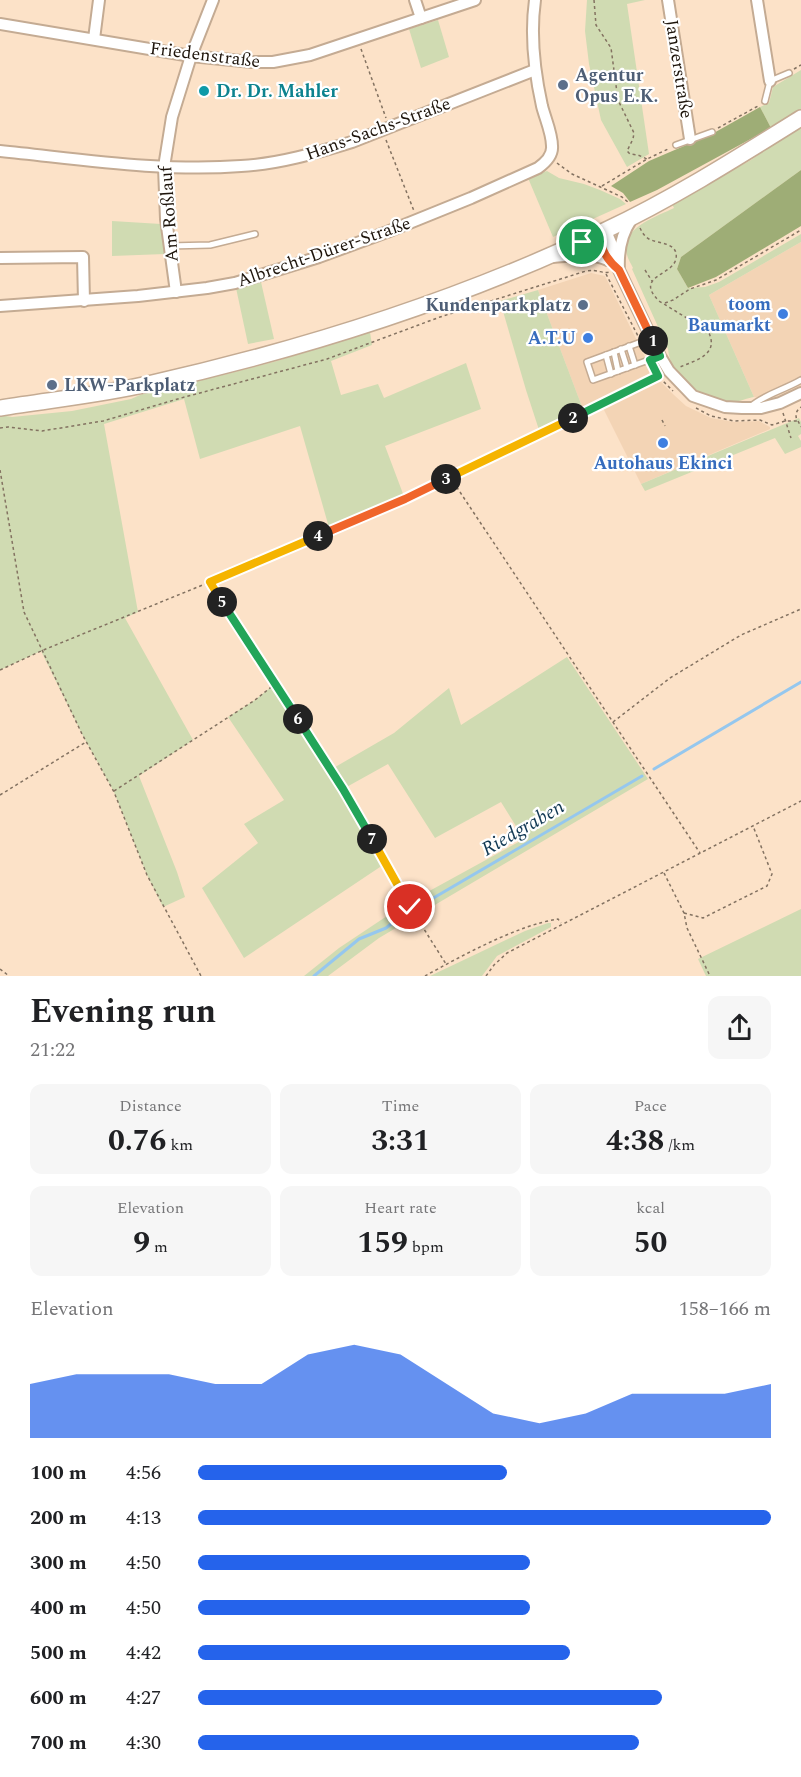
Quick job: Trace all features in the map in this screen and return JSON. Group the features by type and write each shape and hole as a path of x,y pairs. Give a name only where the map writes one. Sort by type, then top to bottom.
{"main road":[{"path":"0,408 146,384 260,357 433,303 546,257 633,217 728,164 801,118"}],"street":[{"path":"94,39 99,0"},
{"name":"Am Roßlauf","path":"176,292 164,197 164,167 172,117 191,56 213,0"},
{"path":"415,0 422,18"},
{"path":"535,0 532,51 551,150"},
{"name":"Janzerstraße","path":"668,0 690,139"},
{"path":"757,0 770,81"},
{"name":"Friedenstraße","path":"0,24 191,56 273,62 310,55 469,1"},
{"name":"Hans-Sachs-Straße","path":"0,151 164,167 243,166 273,162 328,150 387,132 535,70"},
{"name":"Albrecht-Dürer-Straße","path":"0,306 176,292 207,288 261,276 345,248 418,220 521,176 545,163 551,150"},
{"path":"615,263 622,235 633,217"},
{"path":"602,232 655,358 693,396 724,407 761,408 780,403 801,393"},
{"path":"546,257 587,254 615,263"},
{"path":"0,258 83,257 84,301"}],"lane":[{"path":"765,101 770,81 789,73"},
{"path":"676,145 712,132"},
{"path":"169,246 210,245 255,234"},
{"path":"646,340 587,362 593,380 655,358"},
{"path":"629,346 635,365"},
{"path":"621,349 627,368"},
{"path":"614,352 618,371"},
{"path":"606,355 611,374"},
{"path":"748,408 765,396 801,380"}],"path":[{"path":"594,0 596,25 610,48 618,100 634,133 627,151 647,159"},
{"path":"360,46 418,220"},
{"path":"712,132 765,101"},
{"path":"602,187 647,159 676,145"},
{"path":"551,150 563,168 572,174 622,197 644,235 650,240 671,246 675,252 676,259 673,265 656,277 651,289 663,303 708,331 712,338 711,347 706,354 669,371"},
{"path":"663,303 673,300 690,289 716,280 801,230"},
{"path":"0,428 42,430 103,421 327,359 440,317 596,269 606,273 646,340"},
{"path":"645,270 652,282"},
{"path":"0,670 405,499 658,376 655,358"},
{"path":"780,403 790,438"},
{"path":"801,407 795,415 801,427"},
{"path":"662,420 665,426"},
{"path":"785,421 797,421"},
{"path":"0,470 24,612 86,742 114,792 147,876 201,976"},
{"path":"450,477 700,853"},
{"path":"210,582 276,683 329,771 343,789 410,907 446,964"},
{"path":"613,722 670,678 741,635 801,609"},
{"path":"114,792 255,700 276,683"},
{"path":"0,795 86,742"},
{"path":"486,976 507,953 801,801"},
{"path":"684,912 703,918 767,886 772,874 753,826"},
{"path":"664,872 684,912 687,928 710,976"},
{"path":"425,976 504,937 546,921 558,919 561,924"},
{"path":"0,969 9,976"}],"shaded area":[{"path":"801,242 801,387 774,401 754,397 709,295"},
{"path":"591,273 605,276 658,379 686,406 711,418 734,422 759,421 770,429 641,484 601,404 584,412 538,290"}],"green space":[{"path":"587,0 645,0 627,4 649,154 627,167 601,120 589,64 585,31"},
{"path":"438,20 449,57 421,68 409,29"},
{"path":"801,70 801,111 771,128 760,107 769,103 773,87"},
{"path":"760,107 771,128 657,190 630,202 623,193 611,186 649,161 712,134"},
{"path":"801,125 801,170 681,257 677,269 688,288 705,287 719,282 801,234 801,242 709,295 754,397 731,402 710,398 690,386 675,369 627,257 628,238 641,225 674,208 672,204 751,160"},
{"path":"801,170 801,226 716,277 688,288 677,269 681,257"},
{"path":"547,171 559,178 600,190 626,204 553,237 528,178"},
{"path":"112,221 161,224 165,254 112,256"},
{"path":"261,282 274,339 248,344 236,288"},
{"path":"538,290 584,412 540,433 500,301"},
{"path":"370,332 372,345 331,361 341,395 378,384 384,398 466,363 481,409 385,446 405,499 330,531 300,426 200,459 184,399 104,424 138,612 125,618 193,740 139,776 185,897 163,907 147,875 114,792 41,651 0,670 0,415 12,417 72,411 131,399 149,391 277,361"},
{"path":"799,418 801,434 798,436 801,447 785,454 775,438 645,491 641,484"},
{"path":"567,657 648,779 379,938 328,976 304,976 339,948 402,906 524,839 501,802 435,838 388,764 343,789 386,863 244,958 202,888 258,843 244,824 284,800 228,717 276,683 330,770 394,733 449,688 461,725"},
{"path":"801,909 801,976 706,976 698,959"},
{"path":"551,923 551,927 497,956 482,976 430,976 525,931"}],"waterway":[{"name":"Riedgraben","path":"654,769 801,682"},
{"name":"Riedgraben","path":"418,907 642,776"},
{"name":"Riedgraben","path":"314,976 359,939 386,928 405,913"}],"place":[{"name":"Agentur Opus E.K.","path":"563,85"},
{"name":"Dr. Dr. Mahler","path":"204,91"},
{"name":"Kundenparkplatz","path":"583,305"},
{"name":"toom Baumarkt","path":"783,314"},
{"name":"A.T.U","path":"588,338"},
{"name":"LKW-Parkplatz","path":"52,385"},
{"name":"Autohaus Ekinci","path":"663,443"}],"route":[{"path":"410,907 343,789 329,771 276,683 210,582 405,499 658,376 650,360 660,356 619,270 610,262 602,249 599,234 582,242"}]}
